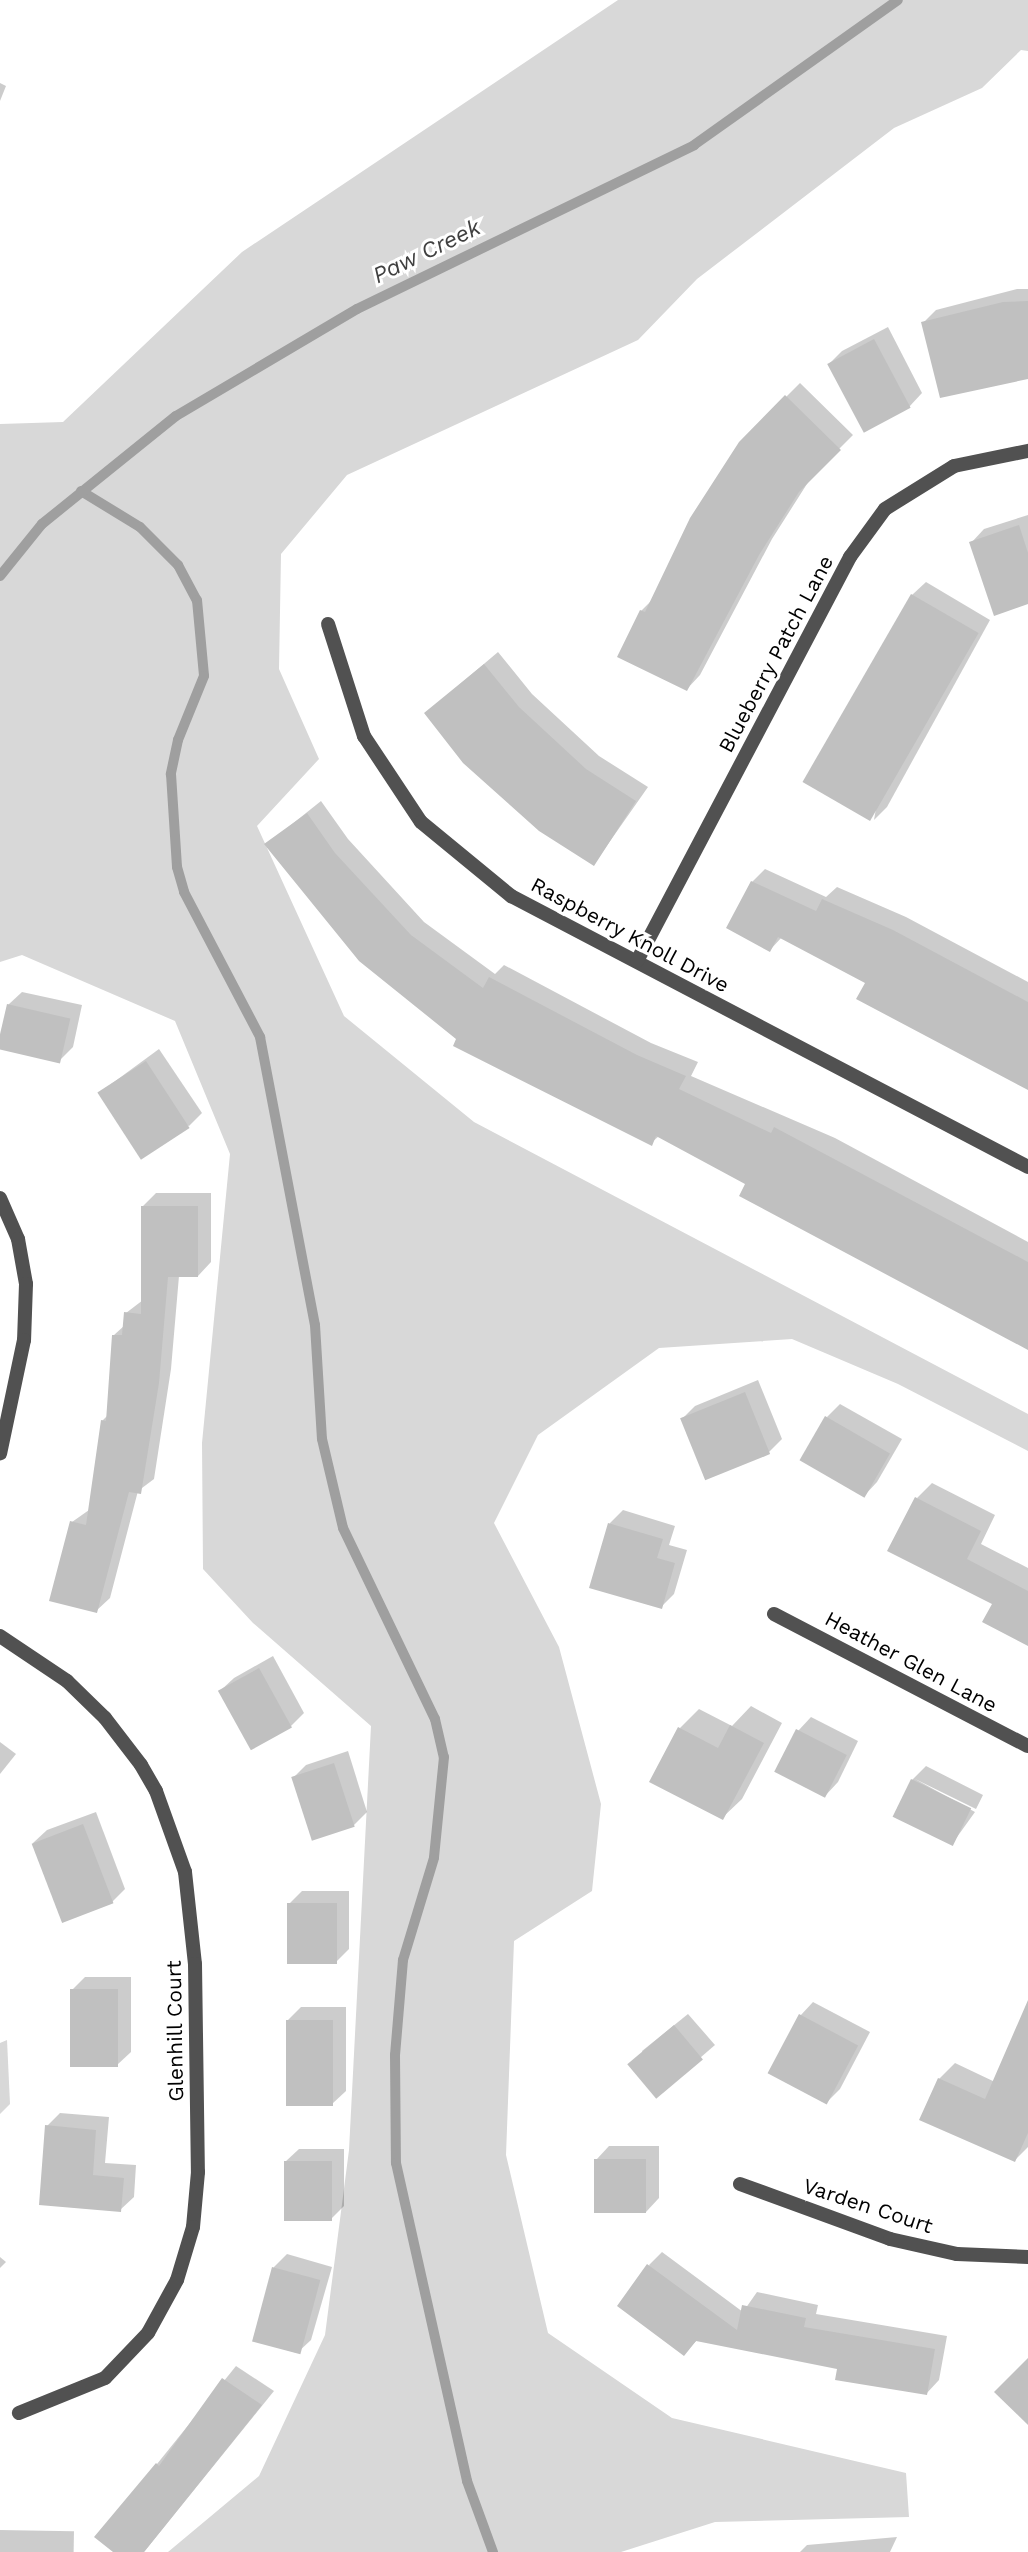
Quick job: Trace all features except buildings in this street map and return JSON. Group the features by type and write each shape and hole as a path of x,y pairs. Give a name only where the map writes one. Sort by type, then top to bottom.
{"street":[{"name":"Blueberry Patch Lane","path":"637,961 850,557 885,509 954,466 1028,451"},
{"name":"Raspberry Knoll Drive","path":"328,624 364,736 421,822 511,897 1028,1167"},
{"path":"0,1198 18,1239 26,1284 24,1340 0,1454"},
{"name":"Heather Glen Lane","path":"774,1614 1028,1746"},
{"name":"Glenhill Court","path":"0,1636 67,1681 105,1718 141,1765 156,1791 185,1872 195,1978 198,2172 193,2227 177,2280 148,2333 105,2378 19,2413"},
{"name":"Varden Court","path":"740,2185 890,2239 957,2254 1028,2257"}],"shaded area":[{"path":"618,0 1028,0 1028,51 1021,50 982,88 894,128 697,279 638,340 347,475 281,554 279,669 319,759 257,826 344,1016 474,1122 1028,1414 1028,1451 898,1384 792,1339 659,1348 538,1435 494,1523 559,1647 601,1804 592,1891 514,1941 506,2155 548,2333 672,2418 906,2473 909,2517 715,2522 621,2552 168,2552 259,2476 325,2335 349,2150 371,1726 253,1623 203,1569 202,1443 230,1154 175,1021 22,955 0,962 0,424 63,422 242,252"},
{"path":"7,2040 10,2104 0,2114 0,2043"}],"waterway":[{"name":"Paw Creek","path":"0,576 42,524 176,416 357,309 694,145 898,0"},
{"path":"81,491 140,527 178,565 197,600 204,676 178,740 171,774 177,867 184,892 260,1037 315,1325 322,1439 343,1528 435,1719 444,1757 434,1858 403,1960 395,2055 396,2163 467,2481 493,2552"}]}
